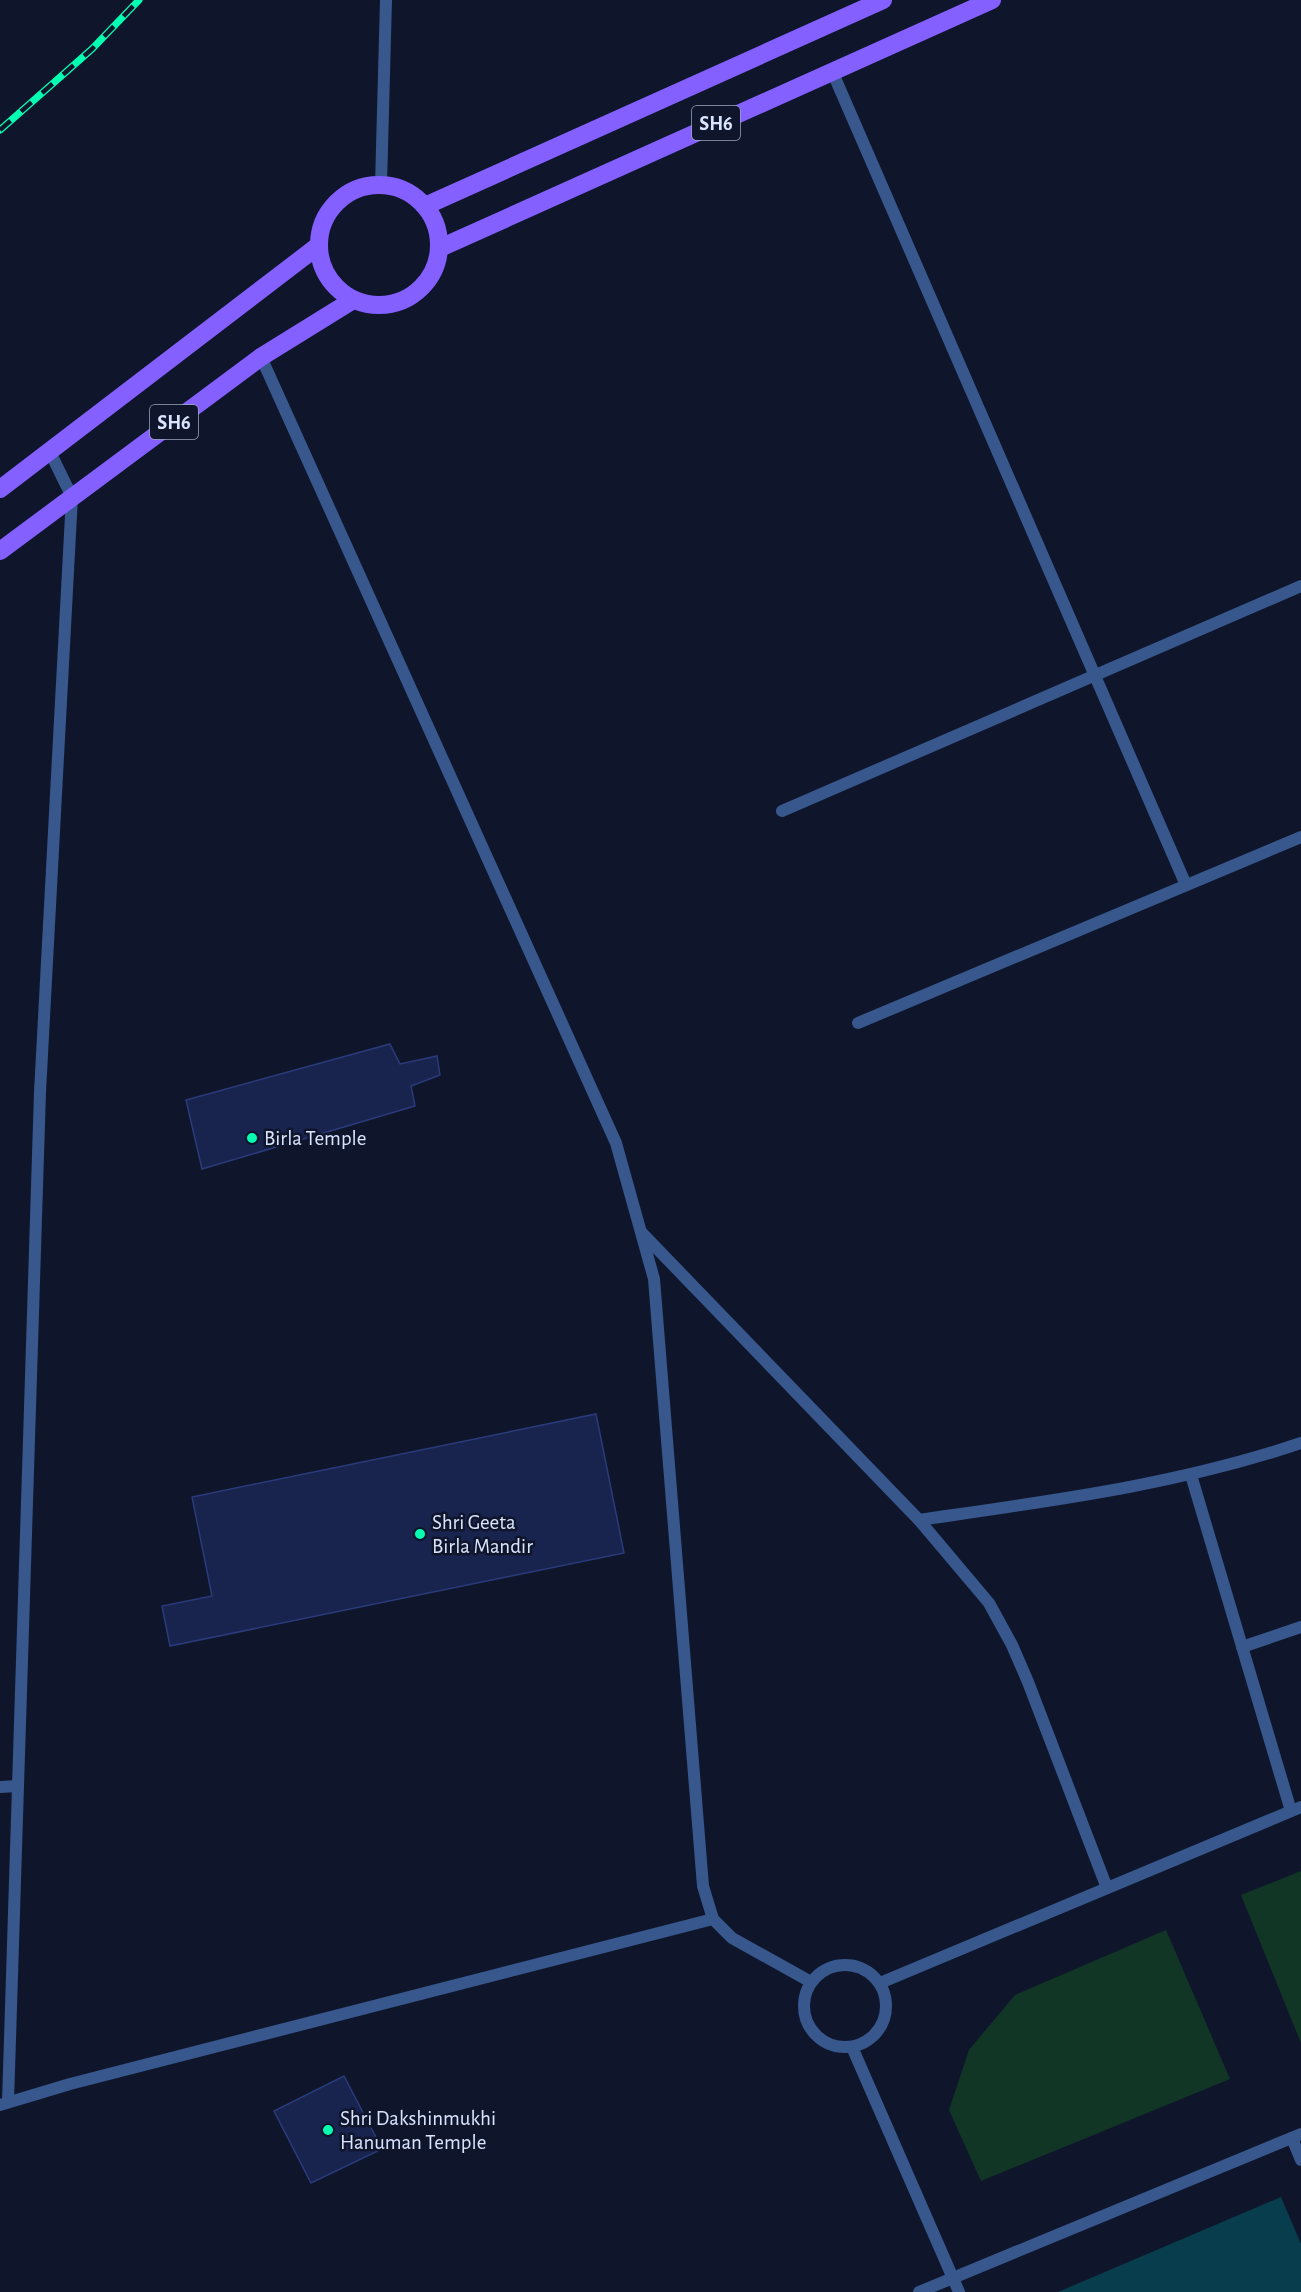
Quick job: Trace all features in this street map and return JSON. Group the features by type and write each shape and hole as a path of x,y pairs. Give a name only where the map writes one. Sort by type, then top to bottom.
{"main road":[{"name":"SH6","path":"425,206 883,0"},
{"name":"SH6","path":"440,248 992,0"},
{"path":"381,185 405,191 425,206 436,225 440,248 434,272 420,290 399,303 370,306 353,300 335,288 322,266 318,246 324,220 337,201 359,188 381,185"},
{"name":"SH6","path":"0,489 318,246"},
{"name":"SH6","path":"0,551 261,357 353,300"}],"street":[{"path":"381,185 386,0"},
{"path":"832,71 1186,885"},
{"path":"261,357 615,1143 654,1279 703,1886 713,1919 732,1938 811,1982"},
{"path":"49,450 72,497 40,1092 18,1786 4,2104 70,2084 713,1919"},
{"path":"782,811 1301,586"},
{"path":"858,1023 1301,837"},
{"path":"642,1233 919,1520 988,1603 1012,1645 1107,1888"},
{"path":"919,1520 1129,1489 1246,1461 1301,1443"},
{"path":"880,1983 1296,1809 1242,1647 1191,1475"},
{"path":"1242,1647 1301,1627"},
{"path":"0,1787 18,1786"},
{"path":"839,1965 855,1966 870,1972 880,1983 886,1999 885,2019 879,2030 867,2042 852,2047 840,2047 821,2040 812,2030 804,2013 805,1998 811,1982 823,1971 839,1965"},
{"path":"852,2047 959,2292"},
{"path":"919,2292 1297,2136 1301,2160"}],"green space":[{"path":"1301,1871 1301,2043 1241,1895"},
{"path":"1166,1930 1230,2079 981,2181 949,2110 969,2050 1015,1995"}],"water":[{"path":"1281,2197 1301,2244 1301,2292 1058,2292"}],"building":[{"name":"Birla Temple","path":"390,1044 400,1064 437,1056 440,1075 411,1086 415,1106 202,1169 186,1100"},
{"path":"596,1414 624,1553 170,1646 162,1606 212,1596 192,1497"},
{"name":"Shri Dakshinmukhi Hanuman Temple","path":"344,2076 382,2149 311,2183 274,2111"}],"railway":[{"path":"0,130 92,49 139,0"}],"place":[{"name":"Birla Temple","path":"252,1138"},
{"name":"Shri Geeta Birla Mandir","path":"420,1534"},
{"name":"Shri Dakshinmukhi Hanuman Temple","path":"328,2130"}]}
